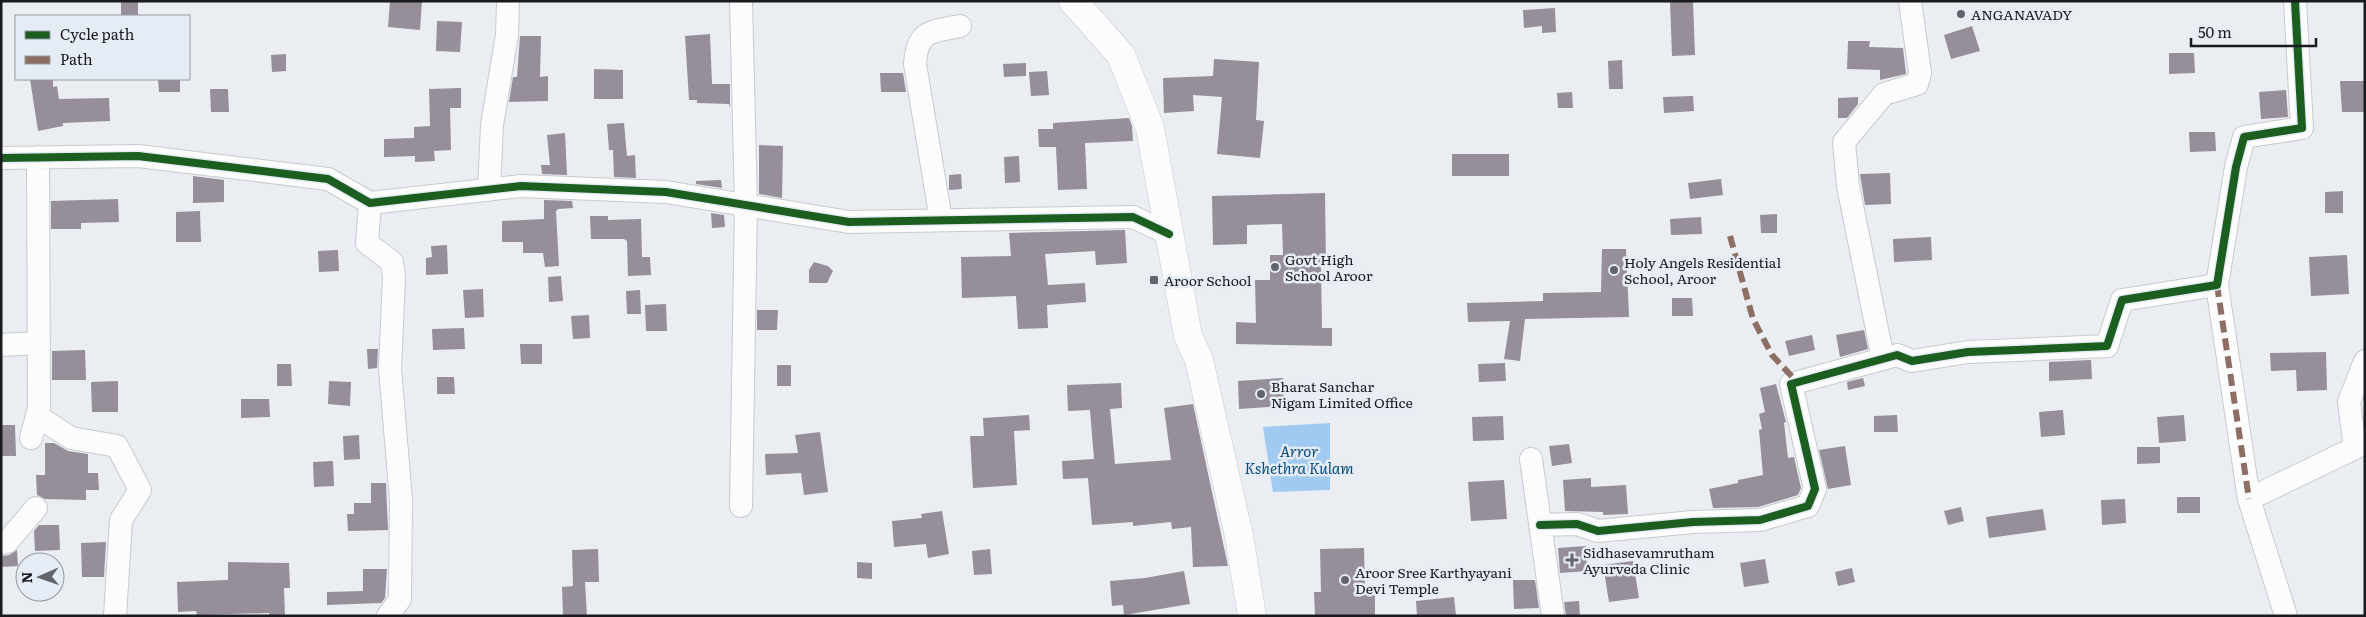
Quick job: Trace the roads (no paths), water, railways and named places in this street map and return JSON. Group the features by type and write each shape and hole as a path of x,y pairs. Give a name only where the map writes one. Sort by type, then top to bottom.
{"main road":[{"path":"1073,1 1121,55 1150,128 1188,336 1200,360 1239,536 1252,616"}],"street":[{"path":"489,190 492,125 507,34 508,1"},
{"path":"741,1 746,205 741,506"},
{"path":"1884,359 1848,186 1844,142 1884,94 1917,84 1920,72 1910,1"},
{"path":"2286,616 2249,499 2218,284 2236,167 2244,137 2302,128 2295,1"},
{"path":"941,220 915,64 916,47 926,33 960,26"},
{"path":"1,158 138,156 328,178 370,203 521,186 666,192 849,222 1133,217 1169,234"},
{"path":"31,438 39,408 38,157"},
{"path":"370,203 367,243 392,262 394,277 390,369 401,500 400,598 388,616"},
{"path":"1540,525 1577,524 1598,531 1692,522 1760,520 1808,506 1815,489 1791,384 1897,355 1912,361 1968,352 2107,346 2122,300 2218,284"},
{"path":"1,344 39,342"},
{"path":"2249,499 2355,448 2349,402 2365,361"},
{"path":"37,416 71,438 117,446 140,490 121,520 119,582 115,616"},
{"path":"1531,459 1553,616"},
{"path":"1,543 7,542 36,508"}],"water":[{"name":"Arror Kshethra Kulam","path":"1330,423 1330,490 1273,492 1263,427"}],"place":[{"name":"ANGANAVADY","path":"1961,14"},
{"name":"Govt High School Aroor","path":"1275,267"},
{"name":"Holy Angels Residential School, Aroor","path":"1614,270"},
{"name":"Aroor School","path":"1154,280"},
{"name":"Bharat Sanchar Nigam Limited Office","path":"1261,394"},
{"name":"Sidhasevamrutham Ayurveda Clinic","path":"1572,560"},
{"name":"Aroor Sree Karthyayani Devi Temple","path":"1345,580"}]}
